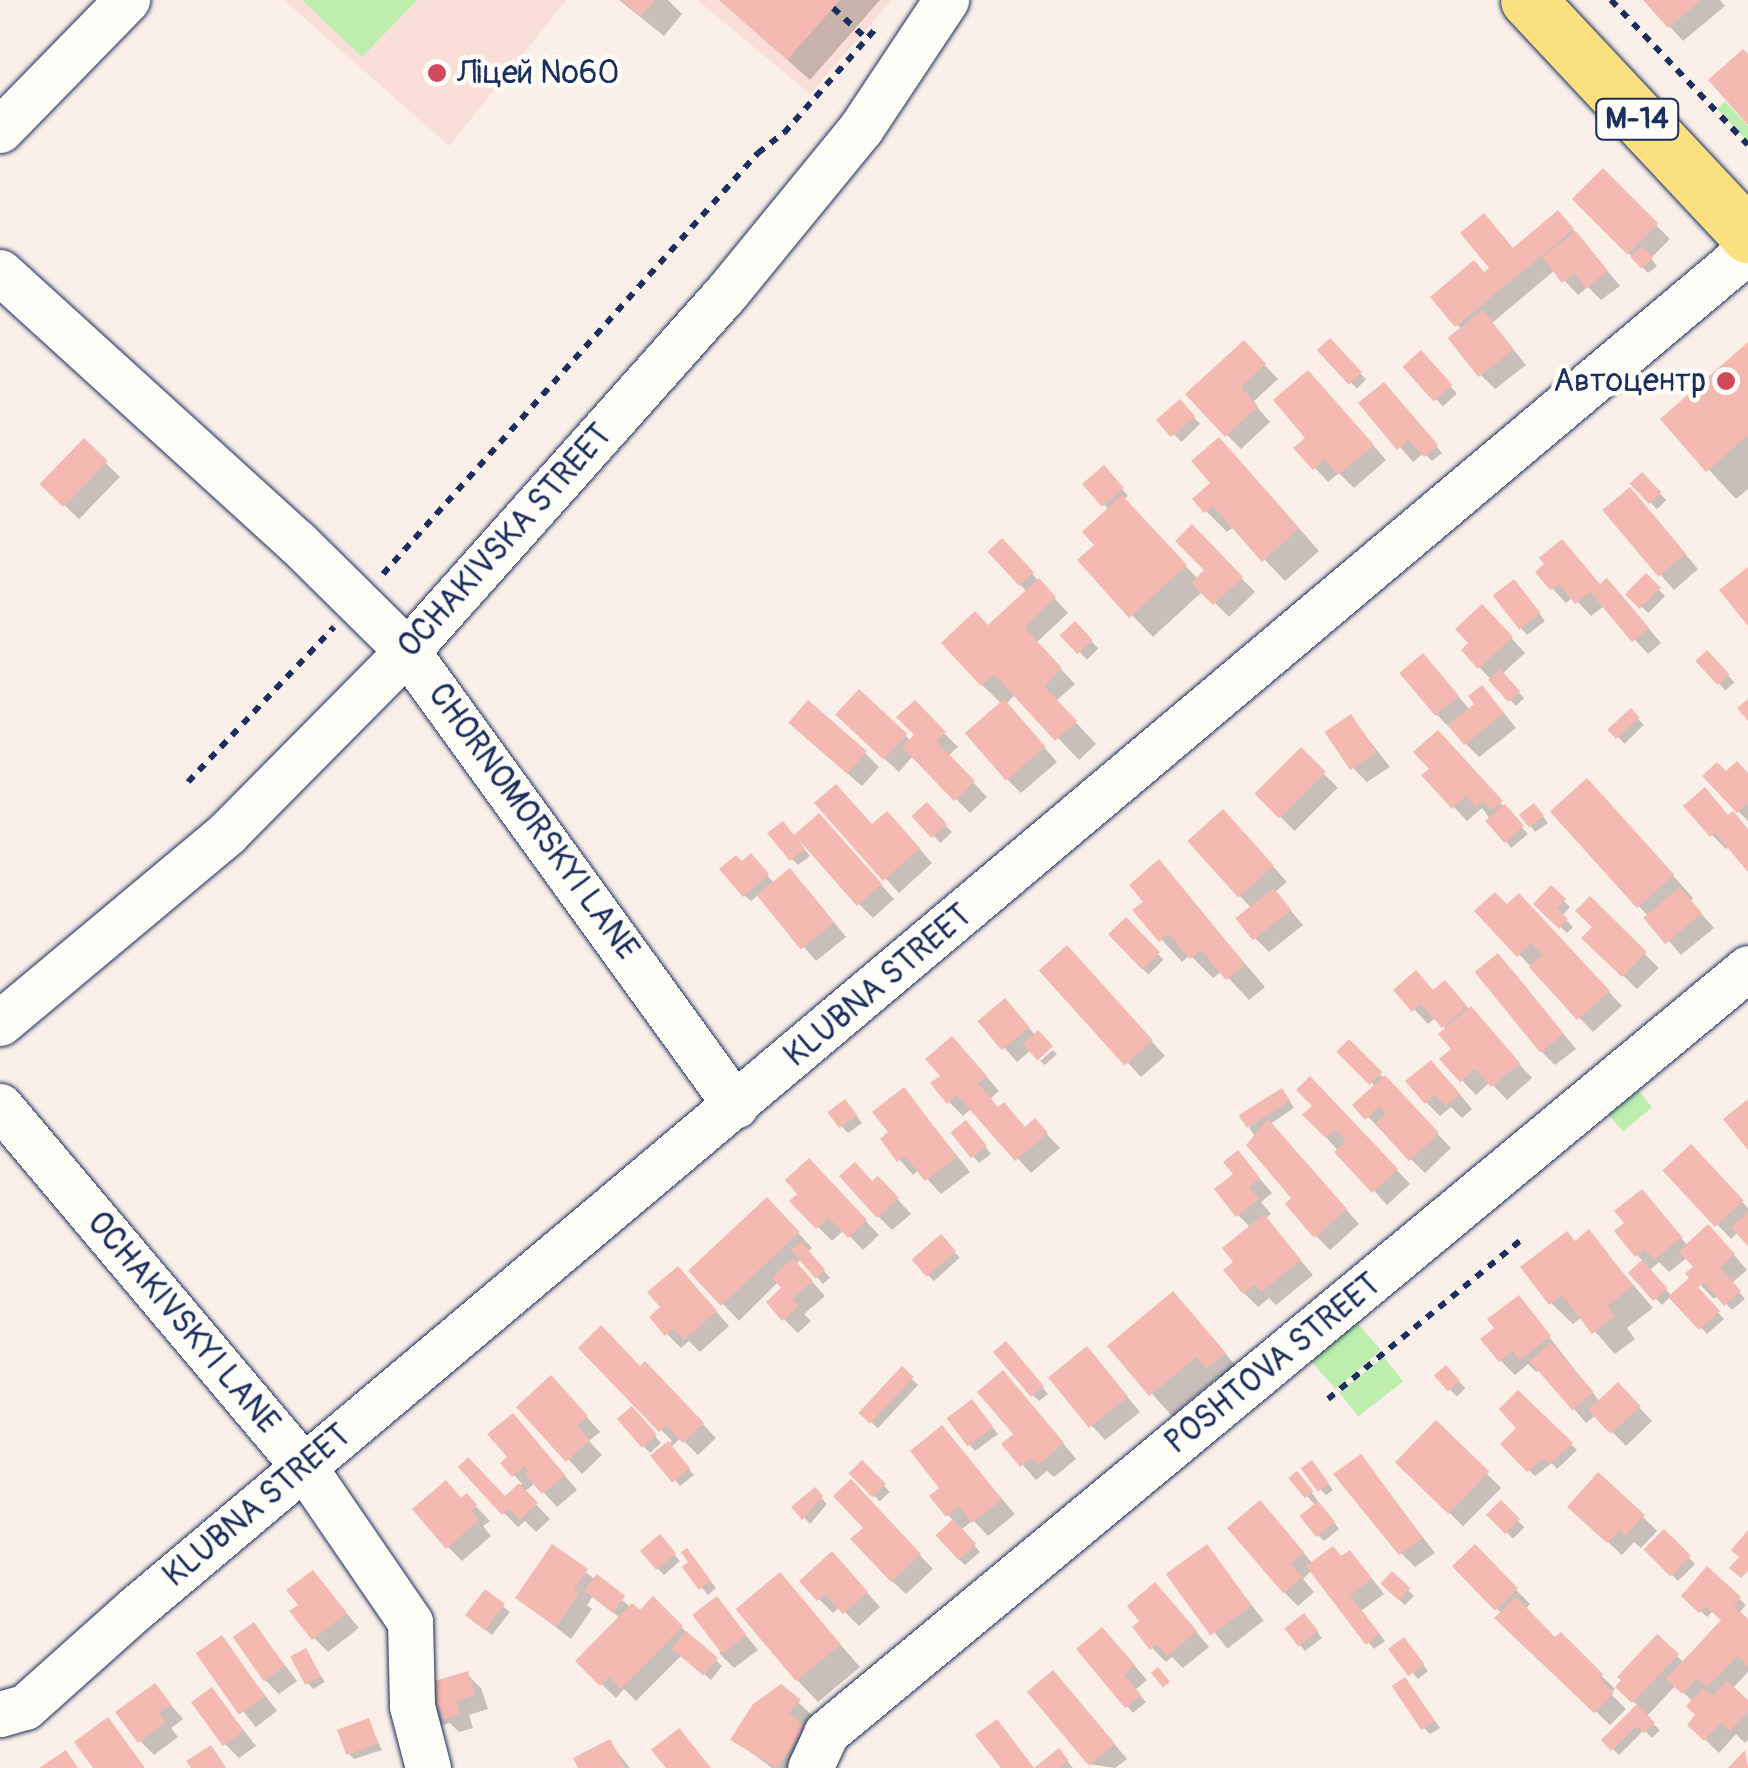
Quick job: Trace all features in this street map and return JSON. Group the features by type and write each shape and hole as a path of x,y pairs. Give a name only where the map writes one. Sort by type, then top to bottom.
{"highway":[{"name":"М-14","path":"1528,0 1748,236"}],"street":[{"path":"0,130 127,0"},
{"name":"OCHAKIVSKA STREET","path":"0,1023 226,833 407,651 726,293 861,128 946,0"},
{"name":"KLUBNA STREET","path":"0,1714 25,1707 304,1467 1732,264 1748,245"},
{"name":"CHORNOMORSKYI LANE","path":"0,272 407,651 736,1106"},
{"name":"POSHTOVA STREET","path":"810,1768 826,1732 1748,968"},
{"name":"OCHAKIVSKYI LANE","path":"0,1106 304,1467 410,1622 412,1706 428,1768"}],"path":[{"path":"1611,0 1748,145"},
{"path":"833,8 867,40"},
{"path":"188,782 357,602 758,153 784,133 890,13"},
{"path":"1328,1399 1523,1238"}],"shaded area":[{"name":"Ліцей №60","path":"284,0 566,0 449,146"},
{"name":"Ліцей №60","path":"697,0 892,0 810,94"}],"green space":[{"path":"302,0 417,0 362,57"},
{"path":"1725,101 1748,126 1748,142 1717,109"},
{"path":"1636,1088 1652,1107 1623,1132 1607,1112"},
{"path":"1354,1319 1381,1350 1336,1389 1309,1358"},
{"path":"1384,1357 1403,1381 1358,1417 1339,1392"}],"building":[{"path":"621,0 655,0 641,16"},
{"path":"719,0 840,0 787,60"},
{"path":"1643,0 1701,0 1668,28"},
{"path":"1743,49 1748,54 1748,125 1708,80"},
{"path":"1603,168 1658,223 1627,254 1572,199"},
{"path":"1558,210 1574,229 1455,327 1430,297 1474,260 1484,272 1489,268 1460,233 1484,213 1513,248"},
{"path":"1576,231 1608,271 1586,288 1574,273 1562,283 1542,257"},
{"path":"1642,246 1653,258 1641,269 1630,257"},
{"path":"1483,310 1514,349 1478,377 1448,338"},
{"path":"1330,338 1362,372 1349,385 1317,350"},
{"path":"1244,340 1266,364 1241,387 1258,406 1225,437 1185,394"},
{"name":"Автоцентр","path":"1748,342 1748,435 1706,472 1660,419"},
{"path":"1421,350 1452,385 1434,402 1402,367"},
{"path":"1308,370 1374,445 1338,475 1325,459 1313,470 1293,448 1305,438 1273,400"},
{"path":"1384,382 1438,445 1424,457 1409,440 1397,450 1358,403"},
{"path":"1180,399 1195,416 1171,437 1156,420"},
{"path":"1219,437 1299,528 1262,562 1213,506 1204,513 1192,499 1210,483 1191,461"},
{"path":"84,438 108,461 63,507 40,484"},
{"path":"1104,465 1124,488 1102,507 1082,484"},
{"path":"1642,472 1661,492 1649,504 1630,484"},
{"path":"1630,487 1686,554 1658,577 1602,510"},
{"path":"1122,495 1187,565 1129,618 1077,560 1094,545 1082,532"},
{"path":"1192,524 1243,577 1213,605 1191,583 1204,570 1175,541"},
{"path":"1002,538 1034,572 1019,586 987,552"},
{"path":"1562,539 1600,584 1607,578 1649,628 1632,642 1590,592 1575,604 1559,584 1550,590 1535,572 1544,564 1539,558"},
{"path":"1748,567 1748,626 1719,590"},
{"path":"1646,573 1661,588 1640,609 1625,594"},
{"path":"1039,578 1056,597 1024,627 1062,668 1044,686 1077,721 1055,741 994,674 981,686 941,643 975,611 988,625"},
{"path":"1514,579 1540,613 1519,630 1493,596"},
{"path":"1482,604 1513,637 1478,669 1461,650 1468,643 1455,629"},
{"path":"1075,621 1093,640 1077,654 1060,635"},
{"path":"1707,650 1730,674 1718,685 1695,661"},
{"path":"1423,653 1459,696 1435,716 1399,673"},
{"path":"1500,669 1520,691 1508,702 1488,680"},
{"path":"1482,685 1504,713 1464,745 1448,725 1474,704 1468,696"},
{"path":"859,689 907,734 883,760 835,715"},
{"path":"1004,699 1045,747 1006,781 965,733"},
{"path":"1748,699 1748,721 1737,708"},
{"path":"808,700 867,751 847,774 788,723"},
{"path":"915,700 946,732 936,741 975,781 954,801 902,747 914,735 896,717"},
{"path":"1631,708 1640,718 1616,739 1607,729"},
{"path":"1351,714 1377,752 1350,770 1324,732"},
{"path":"1438,730 1503,801 1493,810 1483,801 1476,807 1466,796 1452,809 1421,775 1429,769 1413,752"},
{"path":"1301,747 1326,772 1279,818 1254,794"},
{"path":"1737,761 1748,773 1748,802 1737,813 1702,776 1717,762 1726,771"},
{"path":"1587,778 1674,875 1637,908 1550,811"},
{"path":"836,784 872,824 887,811 920,848 883,881 814,803"},
{"path":"1705,787 1728,815 1733,811 1748,829 1748,872 1715,833 1710,837 1683,806"},
{"path":"927,802 947,824 931,838 911,816"},
{"path":"1534,803 1544,816 1529,827 1519,815"},
{"path":"1505,804 1524,826 1504,843 1485,821"},
{"path":"1223,809 1274,865 1238,898 1187,841"},
{"path":"819,813 882,884 857,906 797,838 805,849 790,861 767,833 783,821 794,835"},
{"path":"751,853 769,874 743,897 719,869 736,855 742,861"},
{"path":"1159,859 1245,964 1226,980 1201,950 1190,959 1169,934 1159,942 1132,910 1143,902 1129,885"},
{"path":"790,868 834,922 801,949 757,895"},
{"path":"1551,885 1566,899 1557,908 1568,919 1559,929 1533,904"},
{"path":"1680,887 1702,913 1665,944 1643,918"},
{"path":"1274,888 1291,910 1253,940 1235,918"},
{"path":"1495,892 1507,904 1519,893 1610,991 1577,1020 1529,967 1542,955 1531,943 1517,957 1474,911"},
{"path":"1590,896 1647,952 1622,977 1581,938 1592,927 1575,911"},
{"path":"1126,917 1160,952 1142,970 1108,934"},
{"path":"1067,945 1153,1040 1124,1066 1039,970"},
{"path":"1498,953 1563,1034 1540,1053 1475,972"},
{"path":"1416,970 1433,990 1445,980 1467,1006 1442,1028 1421,1004 1412,1012 1393,990"},
{"path":"1005,998 1029,1027 1002,1050 977,1021"},
{"path":"1471,1006 1520,1063 1491,1087 1475,1069 1460,1082 1439,1059 1451,1049 1438,1034"},
{"path":"1038,1030 1053,1046 1038,1060 1023,1044"},
{"path":"952,1036 987,1076 978,1083 998,1107 1004,1102 1025,1127 1035,1118 1048,1133 1015,1161 957,1095 947,1104 930,1083 940,1076 925,1059"},
{"path":"1349,1039 1382,1072 1370,1085 1336,1052"},
{"path":"1431,1060 1460,1094 1446,1106 1435,1095 1425,1104 1405,1081"},
{"path":"1385,1075 1439,1133 1409,1161 1375,1124 1386,1114 1379,1106 1365,1120 1352,1105"},
{"path":"1310,1076 1398,1169 1372,1193 1334,1152 1346,1141 1335,1130 1326,1138 1302,1115 1312,1106 1296,1090"},
{"path":"904,1087 957,1157 925,1181 905,1156 897,1162 880,1139 888,1132 872,1112"},
{"path":"1282,1088 1290,1101 1247,1128 1239,1115"},
{"path":"845,1099 857,1115 839,1128 827,1112"},
{"path":"1748,1099 1748,1150 1723,1119"},
{"path":"1268,1119 1347,1209 1314,1238 1285,1204 1291,1198 1246,1145"},
{"path":"966,1120 987,1146 971,1158 950,1133"},
{"path":"1691,1144 1744,1200 1715,1227 1662,1171"},
{"path":"1238,1150 1260,1178 1249,1187 1259,1199 1236,1217 1214,1189 1233,1174 1223,1162"},
{"path":"809,1158 867,1220 848,1238 829,1218 816,1229 789,1201 797,1194 785,1180"},
{"path":"855,1162 872,1181 878,1176 899,1198 877,1218 839,1176"},
{"path":"1642,1189 1682,1237 1654,1260 1645,1249 1635,1257 1614,1231 1624,1223 1614,1211"},
{"path":"767,1197 800,1232 721,1306 688,1271"},
{"path":"1748,1212 1748,1246 1731,1228"},
{"path":"1264,1214 1301,1260 1261,1292 1254,1285 1243,1294 1223,1270 1233,1262 1222,1248"},
{"path":"1708,1224 1735,1254 1720,1268 1741,1291 1724,1306 1704,1282 1698,1287 1720,1311 1699,1330 1668,1297 1689,1278 1685,1273 1693,1267 1679,1251"},
{"path":"1589,1229 1633,1286 1608,1306 1615,1316 1592,1334 1562,1295 1549,1305 1520,1267 1567,1231 1575,1241"},
{"path":"941,1234 956,1251 927,1277 912,1260"},
{"path":"801,1242 825,1270 815,1278 791,1251"},
{"path":"793,1258 813,1281 792,1299 799,1306 782,1321 766,1302 781,1288 772,1277"},
{"path":"1642,1260 1667,1288 1653,1301 1628,1273"},
{"path":"678,1266 717,1311 684,1340 674,1328 665,1336 649,1317 660,1307 647,1292"},
{"path":"1173,1291 1226,1353 1207,1369 1196,1357 1149,1396 1107,1346"},
{"path":"1519,1295 1551,1336 1520,1360 1513,1351 1499,1362 1480,1339 1494,1328 1487,1319"},
{"path":"601,1325 640,1366 645,1361 704,1423 683,1443 666,1425 659,1432 578,1348"},
{"path":"1006,1341 1044,1386 1031,1397 993,1352"},
{"path":"1551,1343 1594,1392 1573,1410 1530,1361"},
{"path":"1087,1346 1128,1397 1089,1428 1048,1377"},
{"path":"1446,1365 1460,1381 1448,1391 1434,1375"},
{"path":"902,1366 914,1377 870,1424 858,1413"},
{"path":"1003,1370 1064,1443 1038,1465 1032,1458 1020,1467 1001,1444 1013,1434 977,1392"},
{"path":"551,1375 588,1416 577,1426 590,1440 566,1462 516,1407"},
{"path":"1618,1382 1641,1406 1611,1434 1588,1410"},
{"path":"1518,1390 1573,1443 1549,1464 1544,1458 1527,1472 1500,1444 1516,1428 1499,1409"},
{"path":"972,1399 993,1427 968,1446 946,1418"},
{"path":"632,1406 657,1435 642,1448 617,1419"},
{"path":"513,1413 565,1475 542,1494 525,1474 529,1471 524,1466 512,1477 500,1463 507,1457 487,1434"},
{"path":"1436,1420 1489,1471 1448,1514 1395,1462"},
{"path":"942,1425 1002,1499 972,1523 959,1506 946,1517 929,1496 939,1488 910,1451"},
{"path":"668,1441 690,1468 672,1483 650,1455"},
{"path":"1361,1454 1423,1538 1399,1555 1333,1474"},
{"path":"468,1457 505,1496 519,1483 538,1503 520,1520 509,1509 502,1515 458,1467"},
{"path":"862,1460 886,1484 873,1497 849,1473"},
{"path":"1312,1460 1329,1483 1318,1492 1301,1468"},
{"path":"1297,1471 1313,1491 1305,1498 1288,1478"},
{"path":"1598,1472 1645,1515 1625,1536 1619,1530 1607,1543 1567,1507"},
{"path":"851,1479 921,1554 891,1582 850,1539 863,1528 833,1496"},
{"path":"446,1480 461,1498 467,1493 477,1505 471,1511 479,1520 446,1549 412,1509"},
{"path":"815,1487 823,1496 802,1520 791,1507"},
{"path":"1260,1500 1304,1552 1291,1563 1302,1577 1283,1593 1227,1528"},
{"path":"1501,1500 1520,1519 1505,1534 1486,1515"},
{"path":"1318,1501 1335,1522 1316,1537 1299,1516"},
{"path":"953,1519 976,1544 959,1560 935,1535"},
{"path":"1664,1529 1691,1556 1670,1576 1643,1550"},
{"path":"1748,1530 1748,1571 1741,1578 1729,1568 1739,1557 1731,1550"},
{"path":"660,1534 676,1553 656,1570 640,1551"},
{"path":"552,1544 588,1569 574,1590 579,1594 556,1627 515,1598"},
{"path":"1207,1544 1252,1605 1210,1635 1166,1574"},
{"path":"1475,1544 1518,1589 1495,1611 1452,1566"},
{"path":"1333,1546 1341,1556 1350,1550 1372,1579 1350,1595 1380,1634 1366,1645 1306,1566"},
{"path":"687,1548 711,1581 699,1590 682,1567 688,1562 681,1552"},
{"path":"832,1551 868,1592 843,1614 825,1594 817,1601 799,1581"},
{"path":"1707,1566 1741,1597 1734,1606 1748,1619 1748,1666 1737,1656 1707,1687 1697,1678 1682,1694 1666,1679 1721,1620 1705,1606 1699,1613 1681,1596"},
{"path":"313,1570 347,1613 312,1640 289,1611 298,1605 286,1590"},
{"path":"1392,1571 1410,1588 1399,1600 1380,1583"},
{"path":"780,1572 840,1644 796,1681 736,1609"},
{"path":"597,1574 625,1596 612,1613 584,1591"},
{"path":"1155,1582 1197,1631 1167,1656 1157,1644 1150,1650 1132,1627 1139,1621 1127,1606"},
{"path":"485,1589 505,1604 485,1630 465,1615"},
{"path":"653,1596 683,1626 621,1689 609,1677 600,1686 575,1661 632,1603 640,1610"},
{"path":"717,1596 746,1635 722,1654 692,1615"},
{"path":"1516,1597 1555,1637 1561,1632 1603,1674 1599,1678 1614,1693 1594,1713 1494,1618"},
{"path":"1304,1613 1318,1631 1298,1647 1284,1628"},
{"path":"254,1622 285,1666 264,1681 233,1637"},
{"path":"1102,1627 1135,1665 1124,1675 1141,1695 1125,1708 1076,1649"},
{"path":"686,1631 718,1658 703,1676 671,1649"},
{"path":"1657,1634 1679,1654 1632,1703 1615,1687 1621,1680 1617,1677"},
{"path":"222,1635 265,1696 239,1715 196,1653"},
{"path":"1404,1637 1424,1664 1408,1676 1388,1649"},
{"path":"306,1648 321,1676 305,1685 290,1656"},
{"path":"1158,1667 1170,1682 1163,1687 1151,1673"},
{"path":"1053,1670 1115,1744 1089,1765 1027,1692"},
{"path":"468,1671 475,1695 456,1701 460,1714 443,1719 439,1708 426,1712 418,1686"},
{"path":"1405,1677 1435,1721 1421,1730 1392,1686"},
{"path":"1727,1681 1748,1700 1748,1711 1730,1731 1721,1722 1704,1741 1687,1725 1695,1715 1686,1706 1703,1688 1713,1696"},
{"path":"155,1683 171,1704 159,1713 166,1722 138,1743 115,1712"},
{"path":"781,1684 801,1700 789,1713 805,1727 777,1768 730,1740 753,1704"},
{"path":"212,1687 244,1731 223,1746 191,1702"},
{"path":"1637,1704 1655,1723 1644,1733 1636,1726 1611,1751 1601,1740"},
{"path":"108,1717 145,1768 93,1768 74,1742"},
{"path":"369,1718 378,1743 346,1755 337,1730"},
{"path":"997,1719 1034,1768 1001,1768 975,1735"},
{"path":"679,1728 711,1768 666,1768 651,1750"},
{"path":"610,1739 625,1768 578,1768 573,1758"},
{"path":"211,1745 226,1768 191,1768 186,1761"},
{"path":"1059,1748 1068,1760 1059,1768 1034,1768"},
{"path":"66,1750 78,1768 39,1768"},
{"path":"1745,1750 1748,1768 1728,1768"}],"place":[{"name":"Ліцей №60","path":"437,73"},
{"name":"Автоцентр","path":"1726,381"}]}
